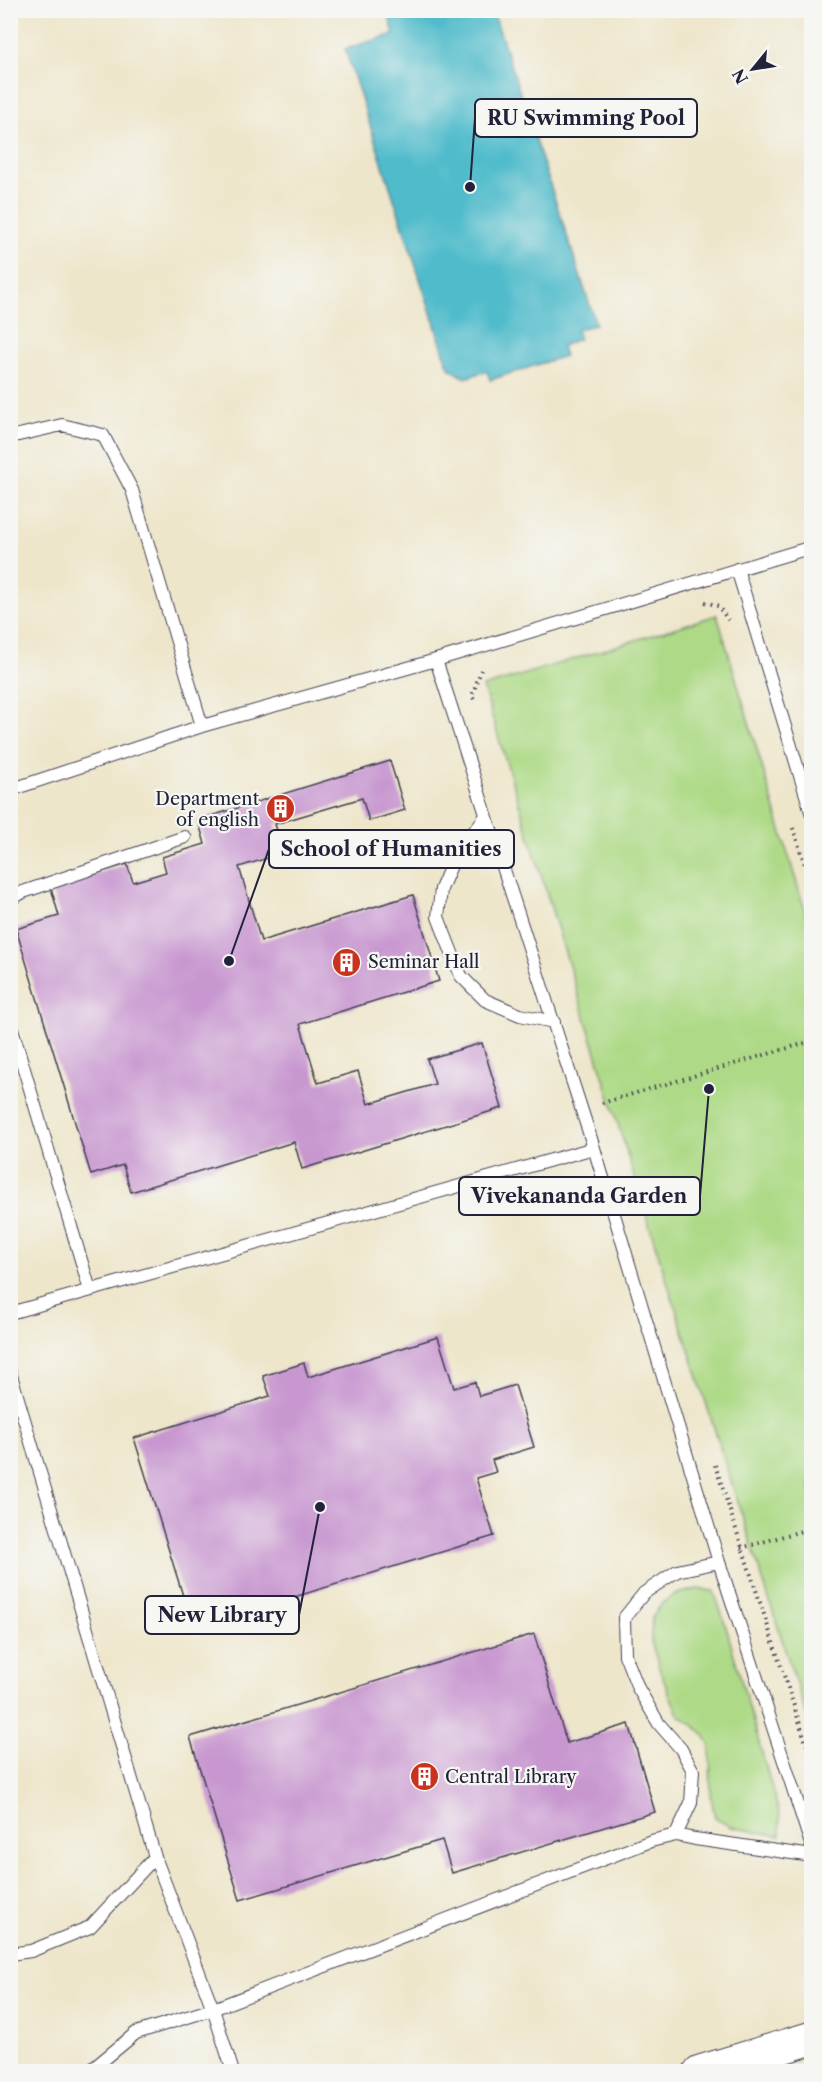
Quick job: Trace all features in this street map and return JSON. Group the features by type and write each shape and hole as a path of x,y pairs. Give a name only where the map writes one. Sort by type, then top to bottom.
{"street":[{"path":"700,2072 812,2038"}],"lane":[{"path":"10,437 62,425 103,435 132,490 202,726"},
{"path":"10,790 202,726 436,660 812,547"},
{"path":"737,569 812,815"},
{"path":"436,660 594,1148 719,1562 812,1846"},
{"path":"486,816 455,856 441,889 438,917 461,976 485,1000 520,1016 554,1022"},
{"path":"10,900 23,892 184,837"},
{"path":"10,1022 90,1290"},
{"path":"10,1312 594,1148"},
{"path":"10,1372 155,1857 213,2010 233,2072"},
{"path":"676,1835 691,1803 693,1771 681,1749 659,1724 638,1688 625,1655 624,1618 644,1593 676,1571 719,1562"},
{"path":"89,2072 136,2033 213,2010 651,1841 676,1835 812,1856"},
{"path":"10,1954 31,1951 90,1927 155,1857"}],"path":[{"path":"700,601 718,606 731,625"},
{"path":"476,707 472,696 482,668"},
{"path":"790,819 812,887"},
{"path":"597,1092 601,1104 812,1041"},
{"path":"712,1457 812,1761"},
{"path":"741,1548 812,1528"}],"green space":[{"path":"717,615 811,931 811,1730 656,1247 483,687"},
{"path":"697,1589 714,1591 780,1816 780,1836 731,1827 715,1817 711,1797 710,1745 702,1732 678,1714 661,1674 651,1641 652,1618 662,1603 677,1594"}],"water":[{"path":"399,10 444,11 447,19 474,11 493,11 596,324 577,330 579,339 562,346 565,356 490,380 487,371 465,378 449,368 345,49 394,34 388,14"}],"building":[{"path":"390,761 405,810 369,821 362,798 275,824 284,853 239,867 261,941 413,895 439,981 300,1024 318,1083 358,1071 368,1104 435,1084 427,1059 482,1043 502,1108 302,1169 294,1142 131,1192 123,1165 91,1175 16,929 59,916 51,888 127,864 133,882 166,872 162,857 205,844 198,820"},
{"path":"438,1337 454,1388 475,1382 479,1396 515,1385 534,1447 492,1460 496,1472 476,1478 494,1536 193,1628 134,1438 270,1396 263,1376 304,1363 308,1377"},
{"name":"Central Library","path":"534,1634 567,1743 629,1724 655,1812 452,1873 442,1840 240,1900 190,1737"}],"place":[{"name":"RU Swimming Pool","path":"470,187"},
{"name":"Department of english","path":"280,809"},
{"name":"School of Humanities","path":"229,961"},
{"name":"Seminar Hall","path":"347,962"},
{"name":"Vivekananda Garden","path":"709,1089"},
{"name":"New Library","path":"320,1507"},
{"name":"Central Library","path":"424,1777"}]}
